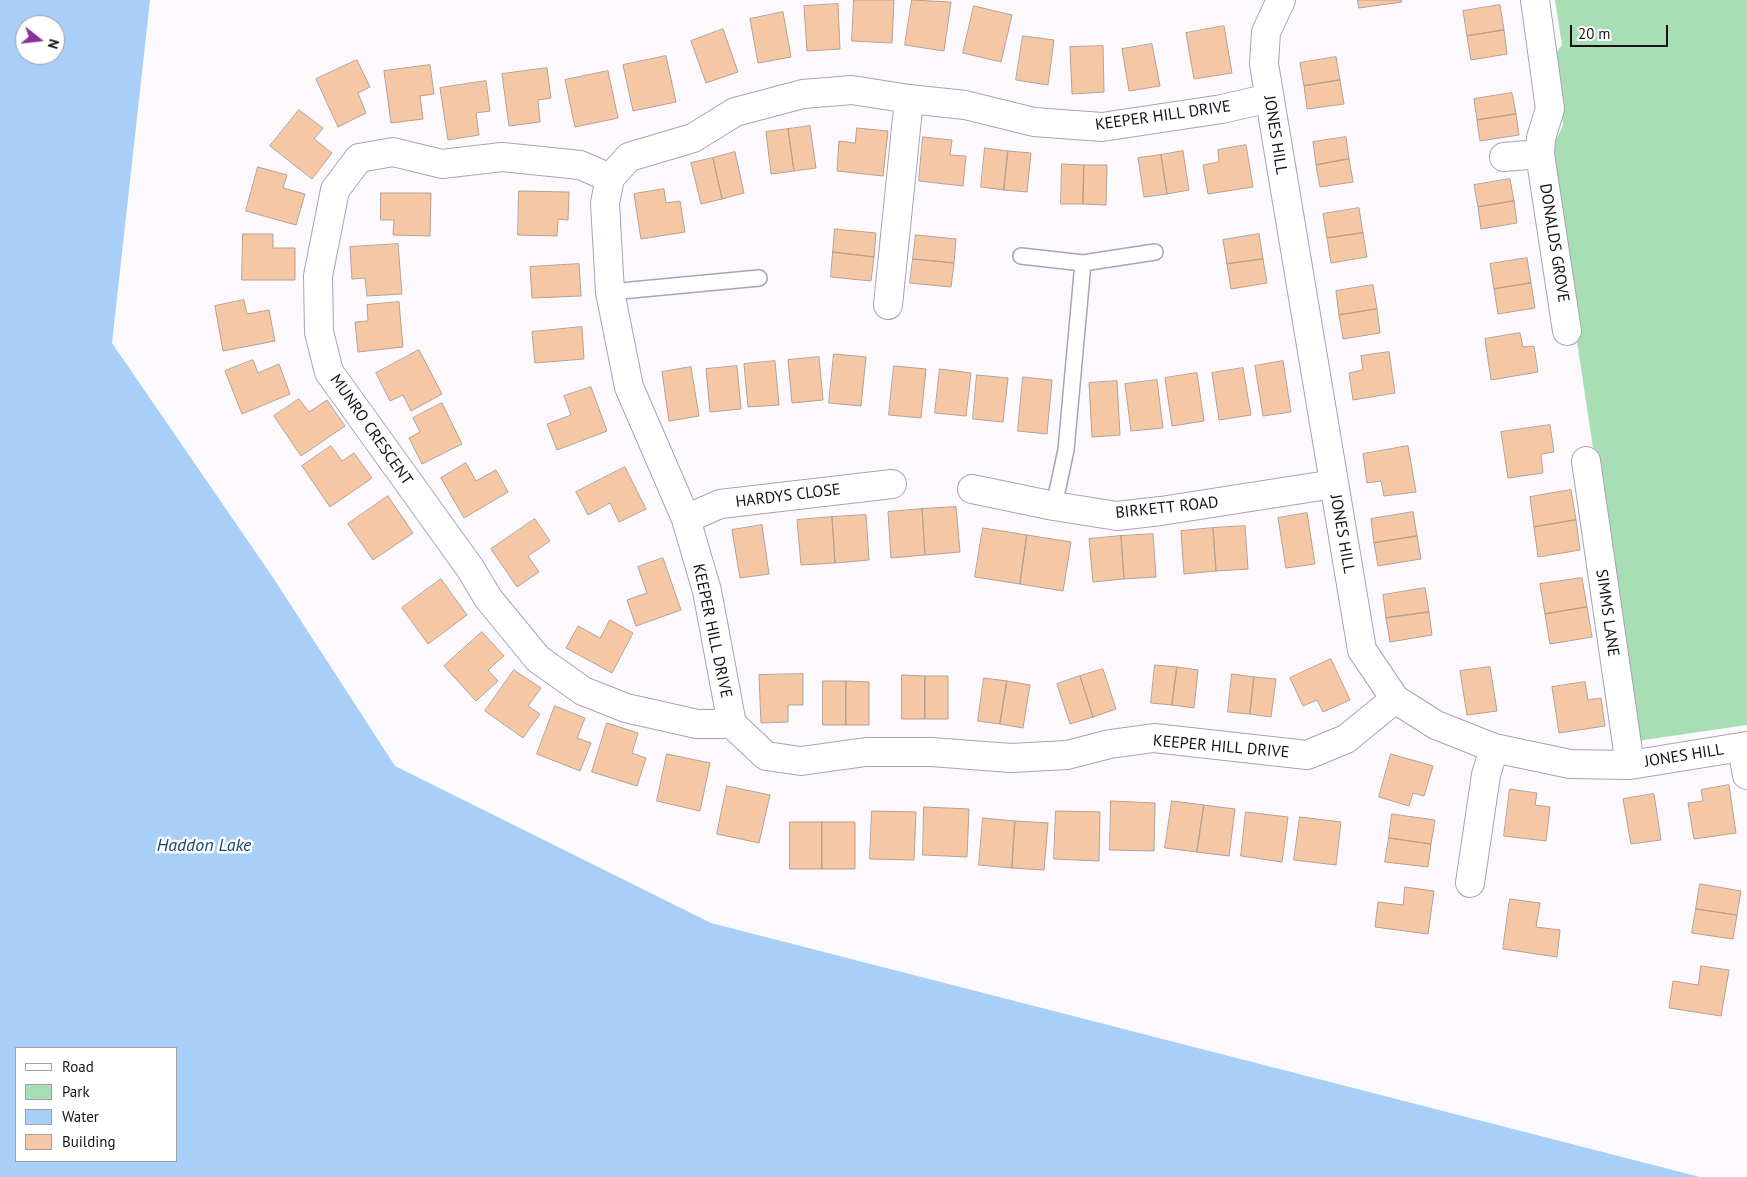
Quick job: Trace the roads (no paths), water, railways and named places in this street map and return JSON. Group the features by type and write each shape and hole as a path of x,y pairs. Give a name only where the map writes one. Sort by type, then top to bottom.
{"street":[{"name":"JONES HILL","path":"1281,0 1266,32 1264,64 1362,650 1395,699 1436,725 1494,748 1570,764 1630,765 1745,746"},
{"name":"DONALDS GROVE","path":"1535,0 1550,109 1541,138 1540,154 1567,331"},
{"name":"KEEPER HILL DRIVE","path":"1269,98 1222,109 1102,127 1034,122 965,105 852,90 803,94 735,112 693,138 629,156 610,178 605,203 610,292 630,387 686,519 707,591 732,724 766,756 801,762 866,752 931,752 1011,758 1067,755 1110,744 1154,738 1307,755 1346,739 1395,699"},
{"path":"888,305 909,99"},
{"name":"MUNRO CRESCENT","path":"610,178 580,165 502,157 442,164 393,152 359,158 335,190 318,276 319,332 329,372 470,568 488,598 538,659 583,691 626,708 697,724 732,724"},
{"path":"1504,157 1540,154"},
{"name":"SIMMS LANE","path":"1586,461 1630,765"},
{"name":"HARDYS CLOSE","path":"686,519 720,504 892,484"},
{"name":"BIRKETT ROAD","path":"972,489 1054,506 1117,516 1334,484"},
{"path":"1745,746 1747,775"},
{"path":"1470,884 1486,775 1494,748"}],"lane":[{"path":"1021,256 1083,263 1155,252"},
{"path":"1054,506 1066,450 1083,263"},
{"path":"610,292 759,278"}],"water":[{"name":"Haddon Lake","path":"0,0 150,0 112,343 272,576 395,766 711,923 1700,1177 0,1177"}]}
